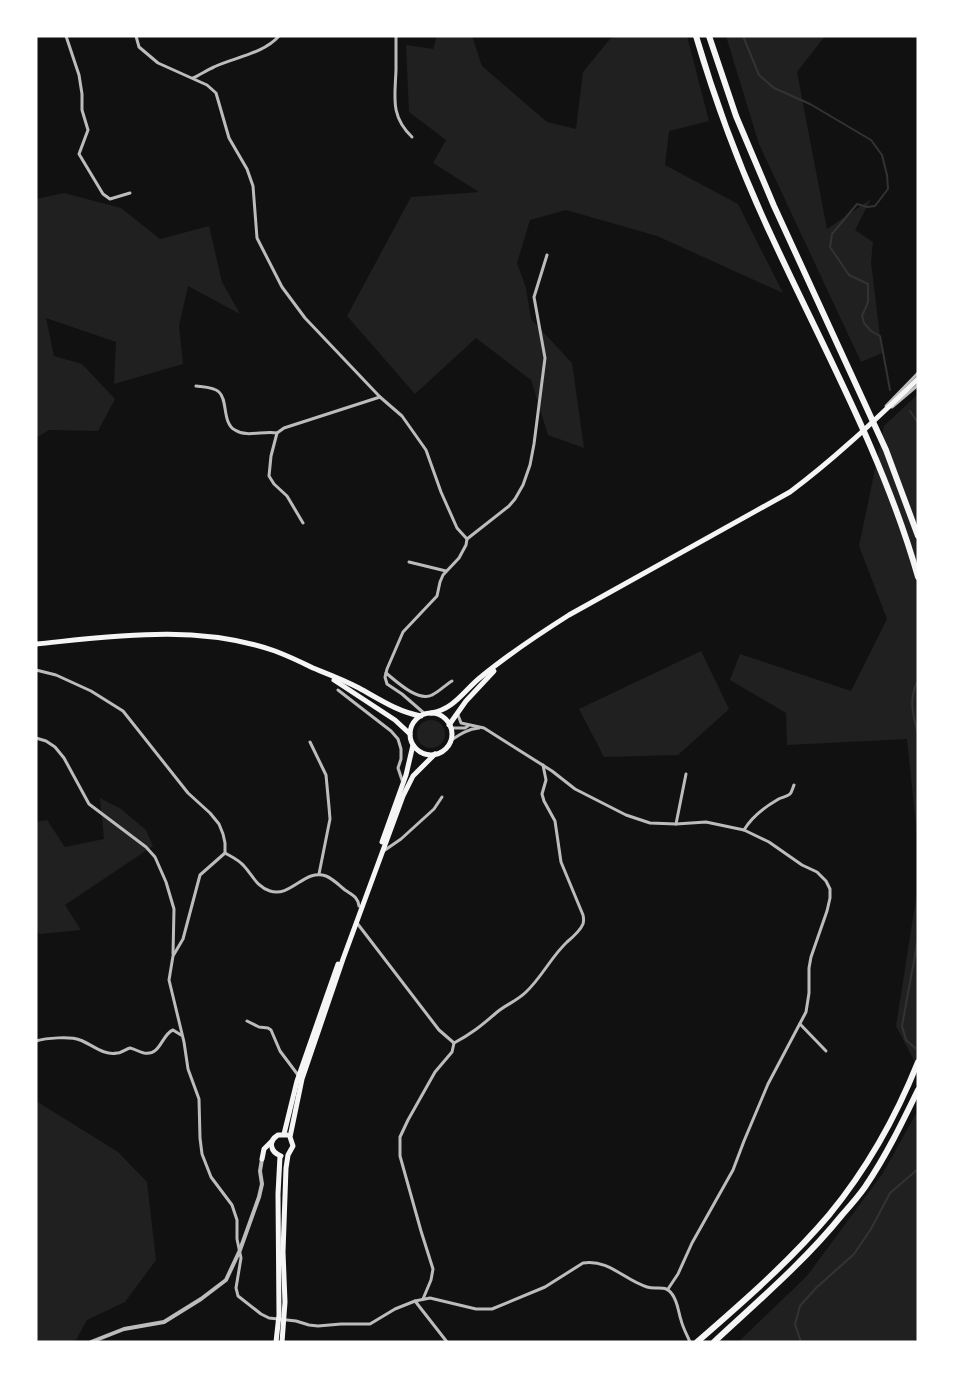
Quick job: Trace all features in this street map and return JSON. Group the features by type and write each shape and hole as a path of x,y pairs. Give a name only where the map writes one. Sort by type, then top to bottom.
{"highway":[{"path":"696,36 730,139 771,235 872,449 897,513 918,577"},
{"path":"709,36 744,136 886,450 918,536"},
{"path":"697,1342 768,1279 802,1246 830,1214 881,1140 905,1094 918,1062"},
{"path":"714,1342 822,1240 864,1189 898,1133 918,1090"}],"main road":[{"path":"502,662 457,712 450,727 450,741 444,750 430,755 420,752 413,745 410,734 412,726 426,715 448,708 481,676 569,615 790,492 846,447 918,379"},
{"path":"36,644 162,634 221,638 267,649 405,710 442,717 450,727"},
{"path":"317,670 395,720 410,734"},
{"path":"285,1135 285,1118 403,782 413,745"},
{"path":"285,1135 354,929 403,796 413,776 435,754"},
{"path":"282,1342 285,1302 284,1203 288,1155 294,1146 292,1139 285,1135 275,1136 264,1149 262,1159 277,1154 288,1155"},
{"path":"271,1142 277,1154 279,1316 276,1342"}],"street":[{"path":"66,36 79,75 82,111 88,130 79,154 103,194 110,200 130,193"},
{"path":"136,36 139,47 158,63 207,85 216,93 229,138 247,169 253,186 257,238 282,287 305,318 380,397 402,416 426,450 457,528 467,539"},
{"path":"192,78 213,67 264,48 279,36"},
{"path":"396,36 395,109 403,129 412,136"},
{"path":"426,715 387,684 386,673 403,632 437,596 440,582 446,571 459,558 467,539 509,506 523,485 534,444 545,358 534,297 547,255"},
{"path":"881,414 886,405 918,373"},
{"path":"881,414 918,385"},
{"path":"196,386 220,392 231,427 237,432 277,433"},
{"path":"303,523 287,496 269,476 277,433 284,428 380,397"},
{"path":"409,562 446,571"},
{"path":"36,670 66,679 123,711 188,793 219,824 223,834 225,853"},
{"path":"386,673 422,697 431,696 452,681"},
{"path":"338,690 398,739 401,749 398,768 403,782"},
{"path":"457,712 461,723 484,728 543,765 575,789 626,815 650,823 706,822 744,830 769,842 802,865 817,872 830,889 827,911 811,957 806,1012 768,1084 734,1170 668,1289"},
{"path":"450,727 465,728 469,725"},
{"path":"450,741 468,730 484,728"},
{"path":"36,738 55,747 64,758 89,804 146,847 155,857 163,875 174,909 173,956 169,980 188,1069 199,1099 202,1154 211,1177 232,1205 237,1220 237,1239 241,1258 236,1288 238,1296 268,1318 318,1326 370,1324 395,1309 430,1298 477,1309 492,1309 545,1287 583,1263 601,1263 648,1287 668,1289 676,1300 690,1342"},
{"path":"310,742 326,775 330,819 319,874"},
{"path":"454,1042 468,1035 488,1021 496,1012 527,992 550,961 583,925 584,920 561,862 555,821 544,801 546,780 543,765"},
{"path":"676,824 686,774"},
{"path":"744,830 747,824 775,801 788,796 794,785"},
{"path":"382,852 401,839 434,809 442,797"},
{"path":"389,832 392,838 401,839"},
{"path":"225,853 242,864 258,886 274,893 286,890 319,874 354,896 359,901 359,906"},
{"path":"173,956 183,939 200,875 225,853"},
{"path":"354,896 363,895"},
{"path":"357,922 439,1030 454,1042"},
{"path":"354,929 363,931"},
{"path":"247,1021 260,1028 271,1030 280,1051 299,1076"},
{"path":"800,1024 826,1051"},
{"path":"36,1041 78,1039 112,1053 130,1048 150,1053 159,1047 171,1030 182,1036"},
{"path":"423,1299 432,1280 434,1269 400,1156 400,1137 435,1072 453,1052 454,1042"},
{"path":"91,1342 113,1332 164,1322 221,1285 230,1273 240,1250 261,1190 260,1164 262,1159"},
{"path":"415,1301 447,1342"}],"shaded area":[{"path":"437,36 472,36 482,66 547,122 576,129 583,72 610,39 618,36 687,36 709,121 669,131 665,165 738,204 783,293 657,236 566,210 530,220 517,263 526,288 531,319 572,363 584,448 548,435 531,380 476,338 415,394 347,316 411,197 479,192 433,163 446,140 409,112 406,45 433,49"},
{"path":"726,36 825,36 797,72 827,229 871,199 855,230 873,242 871,262 882,353 861,362 759,144"},
{"path":"64,193 121,208 160,239 209,226 222,282 240,314 188,286 179,326 183,364 114,384 116,342 46,318 54,356 82,364 115,399 98,431 49,430 36,438 36,199"},
{"path":"918,394 918,845 907,739 787,745 786,713 730,680 740,654 851,691 887,619 859,546 884,426"},
{"path":"701,651 729,709 678,755 604,757 579,709"},
{"path":"431,720 441,724 445,734 441,744 431,748 421,744 417,734 421,724"},
{"path":"100,798 121,809 146,830 153,846 65,905 81,930 40,934 36,930 36,822 47,820 65,847 104,839"},
{"path":"918,886 918,1068 896,1026"},
{"path":"36,1101 118,1152 147,1182 156,1260 125,1302 87,1320 76,1340 65,1342 36,1342"},
{"path":"918,1110 918,1342 738,1342 807,1276 883,1173"}],"waterway":[{"path":"743,36 759,75 774,88 810,104 871,140 882,155 888,189 875,206 867,207 857,204 832,234 830,247 849,275 868,284 868,302 862,316 864,323 871,331 880,336 890,390"},
{"path":"910,411 918,423"},
{"path":"918,681 912,700 918,734"},
{"path":"915,1048 906,1040 902,1026 918,939"},
{"path":"801,1342 795,1324 800,1306 816,1288 854,1254 871,1229 890,1193 918,1169"}]}
